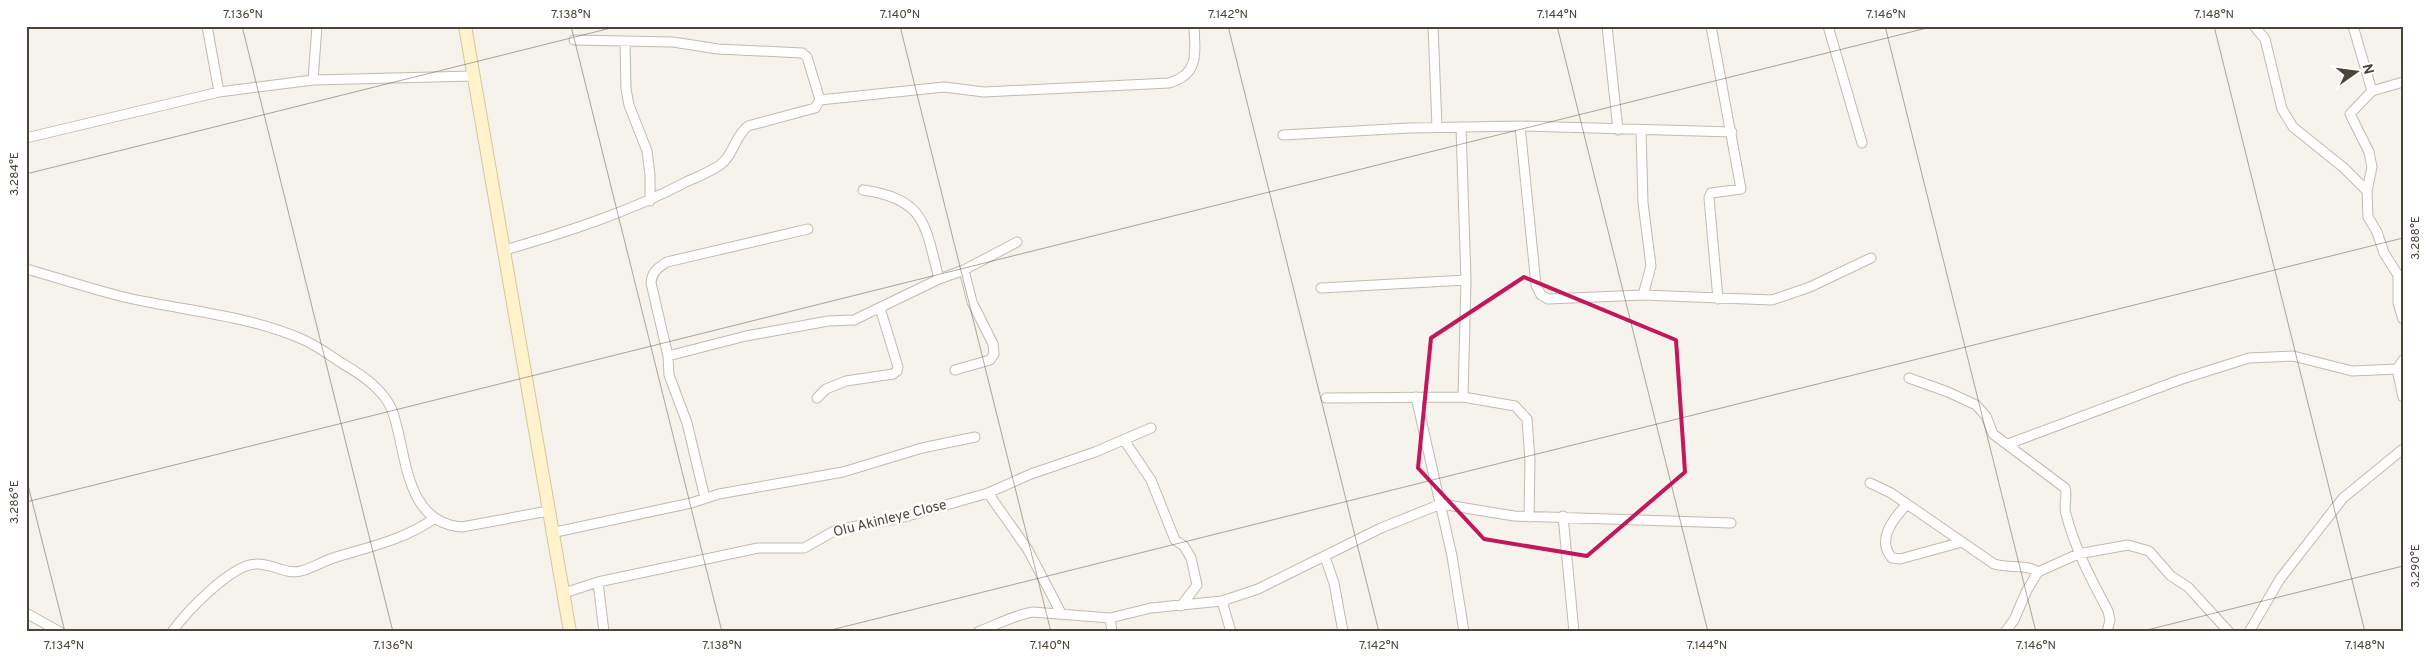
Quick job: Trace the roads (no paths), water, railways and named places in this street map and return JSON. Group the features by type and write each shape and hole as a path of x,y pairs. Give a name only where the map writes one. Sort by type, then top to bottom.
{"main road":[{"path":"465,26 505,250 551,533 570,632"}],"street":[{"path":"207,26 219,92"},
{"path":"313,80 317,26"},
{"path":"820,100 944,86 984,92 1169,83 1182,80 1190,72 1195,56 1194,26"},
{"path":"1433,26 1436,127"},
{"path":"1608,26 1618,130"},
{"path":"1711,26 1741,189 1711,192 1709,198 1718,299"},
{"path":"1828,26 1862,143"},
{"path":"2254,26 2265,39 2282,109 2293,127 2344,168 2367,191"},
{"path":"2353,26 2372,91"},
{"path":"505,250 551,237 650,201 720,165 732,153 740,133 748,126 816,108 820,100 807,57 802,53 718,49 673,42 574,40"},
{"path":"625,42 626,89 629,104 647,151 650,175 650,201"},
{"path":"26,138 219,92 313,80 473,76"},
{"path":"2403,82 2372,91 2350,114 2369,152 2372,166 2367,191 2368,217 2377,232 2384,253 2398,275 2398,303 2403,319"},
{"path":"1283,135 1436,127 1520,126 1732,132"},
{"path":"1520,126 1536,285 1541,295 1548,298 1643,295 1772,300 1810,287 1871,258"},
{"path":"1461,127 1466,280 1463,397"},
{"path":"1642,130 1643,203 1651,266 1643,295"},
{"path":"863,190 888,193 911,206 925,226 939,279"},
{"path":"705,498 686,423 669,375 668,356 651,282 652,274 667,262 808,229"},
{"path":"668,356 746,336 828,321 854,320 939,279 964,270 1017,242"},
{"path":"26,269 125,297 272,328 305,340 370,382 381,393 392,409 413,489 424,507 435,518 450,526 462,527 548,511"},
{"path":"955,370 990,360 994,354 993,344 972,302 964,270"},
{"path":"1321,288 1466,280"},
{"path":"817,398 838,383 893,374 897,371 898,367 880,308"},
{"path":"2008,444 2182,379 2250,358 2293,356 2352,371 2397,369"},
{"path":"2403,360 2397,369 2403,397"},
{"path":"1909,378 1948,392 1976,405 1986,416 1994,434 2065,488 2066,493 2063,505 2078,554 2108,611 2110,620 2108,632"},
{"path":"1416,397 1458,587 1464,632"},
{"path":"1326,398 1463,397 1515,406 1527,418 1530,461 1529,517"},
{"name":"Olu Akinleye Close","path":"564,593 598,582 758,548 804,548 836,530 912,516 988,493 1031,474 1124,440 1151,428"},
{"path":"551,533 691,503 705,498 843,472 922,448 975,437"},
{"path":"1124,440 1152,480 1175,540 1184,546 1191,558 1197,585 1181,606"},
{"path":"2249,632 2280,579 2343,498 2403,449"},
{"path":"1870,483 1907,504 1994,564 2005,567 2023,566 2038,572"},
{"path":"988,493 1028,550 1061,612"},
{"path":"978,632 998,629 1022,614 1061,612 1110,618 1151,608 1222,601 1258,589 1381,528 1441,504 1529,517 1563,516 1731,523"},
{"path":"1907,504 1895,516 1886,536 1885,551 1892,558 1900,559 1962,542"},
{"path":"1563,516 1574,632"},
{"path":"172,632 200,598 249,564 264,564 288,570 302,571 330,559 400,538 435,518"},
{"path":"2005,632 2014,620 2027,590 2038,572 2078,554 2128,545 2149,551 2171,576 2188,587 2229,632"},
{"path":"1325,557 1334,584 1342,632"},
{"path":"598,582 604,632"},
{"path":"1222,601 1232,632"},
{"path":"26,613 60,632"},
{"path":"1110,618 1112,632"}]}
